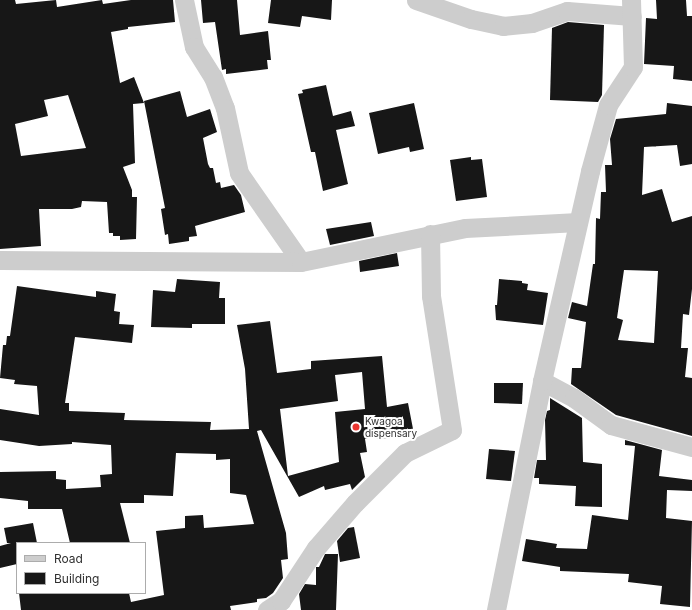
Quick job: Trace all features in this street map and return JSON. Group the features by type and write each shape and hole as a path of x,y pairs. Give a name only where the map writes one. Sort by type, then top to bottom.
{"street":[{"path":"184,0 194,47 213,77 225,108 240,173 301,262"},
{"path":"416,0 471,19 502,26 532,23 567,11 632,8 633,67 608,105 578,222 542,381 496,610"},
{"path":"0,260 301,262 430,234 465,228 578,222"},
{"path":"267,610 281,601 316,548 355,502 405,453 452,430 431,296 430,234"},
{"path":"542,381 574,398 611,425 692,447"}],"building":[{"path":"0,0 15,0 16,4 56,0 57,7 102,0 103,4 131,0 173,0 175,22 128,27 128,29 111,32 120,83 134,77 144,103 133,104 135,163 123,167 132,190 132,197 137,197 136,239 120,240 120,236 113,236 113,233 109,233 107,202 82,201 81,207 72,209 39,209 41,246 0,249","holes":["68,95 86,148 21,156 15,124 48,116 44,100"]},
{"path":"201,0 237,0 240,35 268,31 271,60 267,60 268,69 226,74 226,69 222,70 215,22 203,23"},
{"path":"271,0 332,0 331,20 302,16 300,27 268,23"},
{"path":"656,0 686,0 687,16 692,16 692,81 673,79 674,66 644,64 646,18 657,19"},
{"path":"568,22 604,25 602,95 598,102 550,100 552,28"},
{"path":"326,85 333,116 351,111 355,126 336,130 348,184 323,191 315,152 311,152 298,94 303,93 302,90"},
{"path":"180,91 187,117 210,109 217,132 203,138 208,164 210,168 213,168 216,183 220,182 221,188 234,185 241,195 245,212 195,226 197,236 189,237 189,241 169,244 168,234 165,235 161,209 165,208 144,101"},
{"path":"414,103 424,149 410,152 409,147 378,154 369,113"},
{"path":"667,103 692,106 692,164 680,166 677,145 644,147 642,195 662,189 672,222 692,216 692,289 689,315 683,314 681,348 688,348 685,377 692,378 692,436 616,415 571,384 572,368 581,368 586,322 568,318 572,302 587,306 593,264 595,264 596,218 600,219 601,192 606,192 605,165 612,165 610,139 616,119 666,114","holes":["624,270 658,271 654,343 618,340 623,320 617,318"]},
{"path":"471,157 471,160 482,159 487,197 456,201 450,160"},
{"path":"371,222 374,236 330,245 326,229"},
{"path":"397,253 399,266 360,272 359,261"},
{"path":"177,279 220,282 219,298 225,298 225,324 192,324 192,328 151,327 153,290 175,292"},
{"path":"499,279 522,281 522,283 528,284 527,290 548,293 543,325 496,320 495,305 497,305"},
{"path":"17,286 96,297 96,291 116,294 114,311 120,312 119,324 134,325 132,343 75,337 65,403 69,403 69,411 125,413 124,420 211,422 210,430 249,429 245,369 237,325 270,321 277,373 311,369 311,361 382,356 387,407 408,403 414,434 391,438 365,439 367,452 360,453 365,477 352,490 350,484 325,490 324,486 299,497 261,430 257,431 286,533 288,559 281,560 283,578 273,593 266,598 257,599 257,602 230,606 231,610 21,610 19,594 129,594 131,602 164,595 156,531 185,528 185,516 203,515 204,528 254,524 246,495 230,493 230,459 216,460 216,454 176,453 173,496 144,495 144,503 120,503 130,542 70,542 62,509 28,509 28,501 0,498 0,472 56,471 56,479 66,480 66,489 101,487 100,475 112,474 111,445 72,442 72,444 39,446 0,440 0,409 39,415 37,386 14,384 15,380 0,378 3,345 6,345 7,336 10,336","holes":["362,372 365,409 335,412 339,462 288,476 280,409 338,401 335,375"]},
{"path":"494,383 523,383 522,404 494,403"},
{"path":"550,398 582,418 583,462 602,464 602,507 575,506 576,486 539,484 539,478 534,478 537,460 546,460 545,420 547,411 550,410"},
{"path":"625,440 662,450 659,476 692,480 692,491 667,490 666,518 692,521 690,607 660,604 662,586 628,582 629,574 560,571 560,567 522,561 526,539 557,544 556,548 587,549 592,515 628,520 635,446 625,445"},
{"path":"489,449 515,451 511,481 486,479"},
{"path":"33,523 37,542 16,542 16,564 0,568 0,546 11,543 7,543 4,528"},
{"path":"354,527 360,558 340,562 337,541 348,528"},
{"path":"325,554 338,554 336,610 301,610 299,594 305,584 316,585 316,567 319,567"}],"place":[{"name":"Kwagoa dispensary","path":"356,427"}]}
